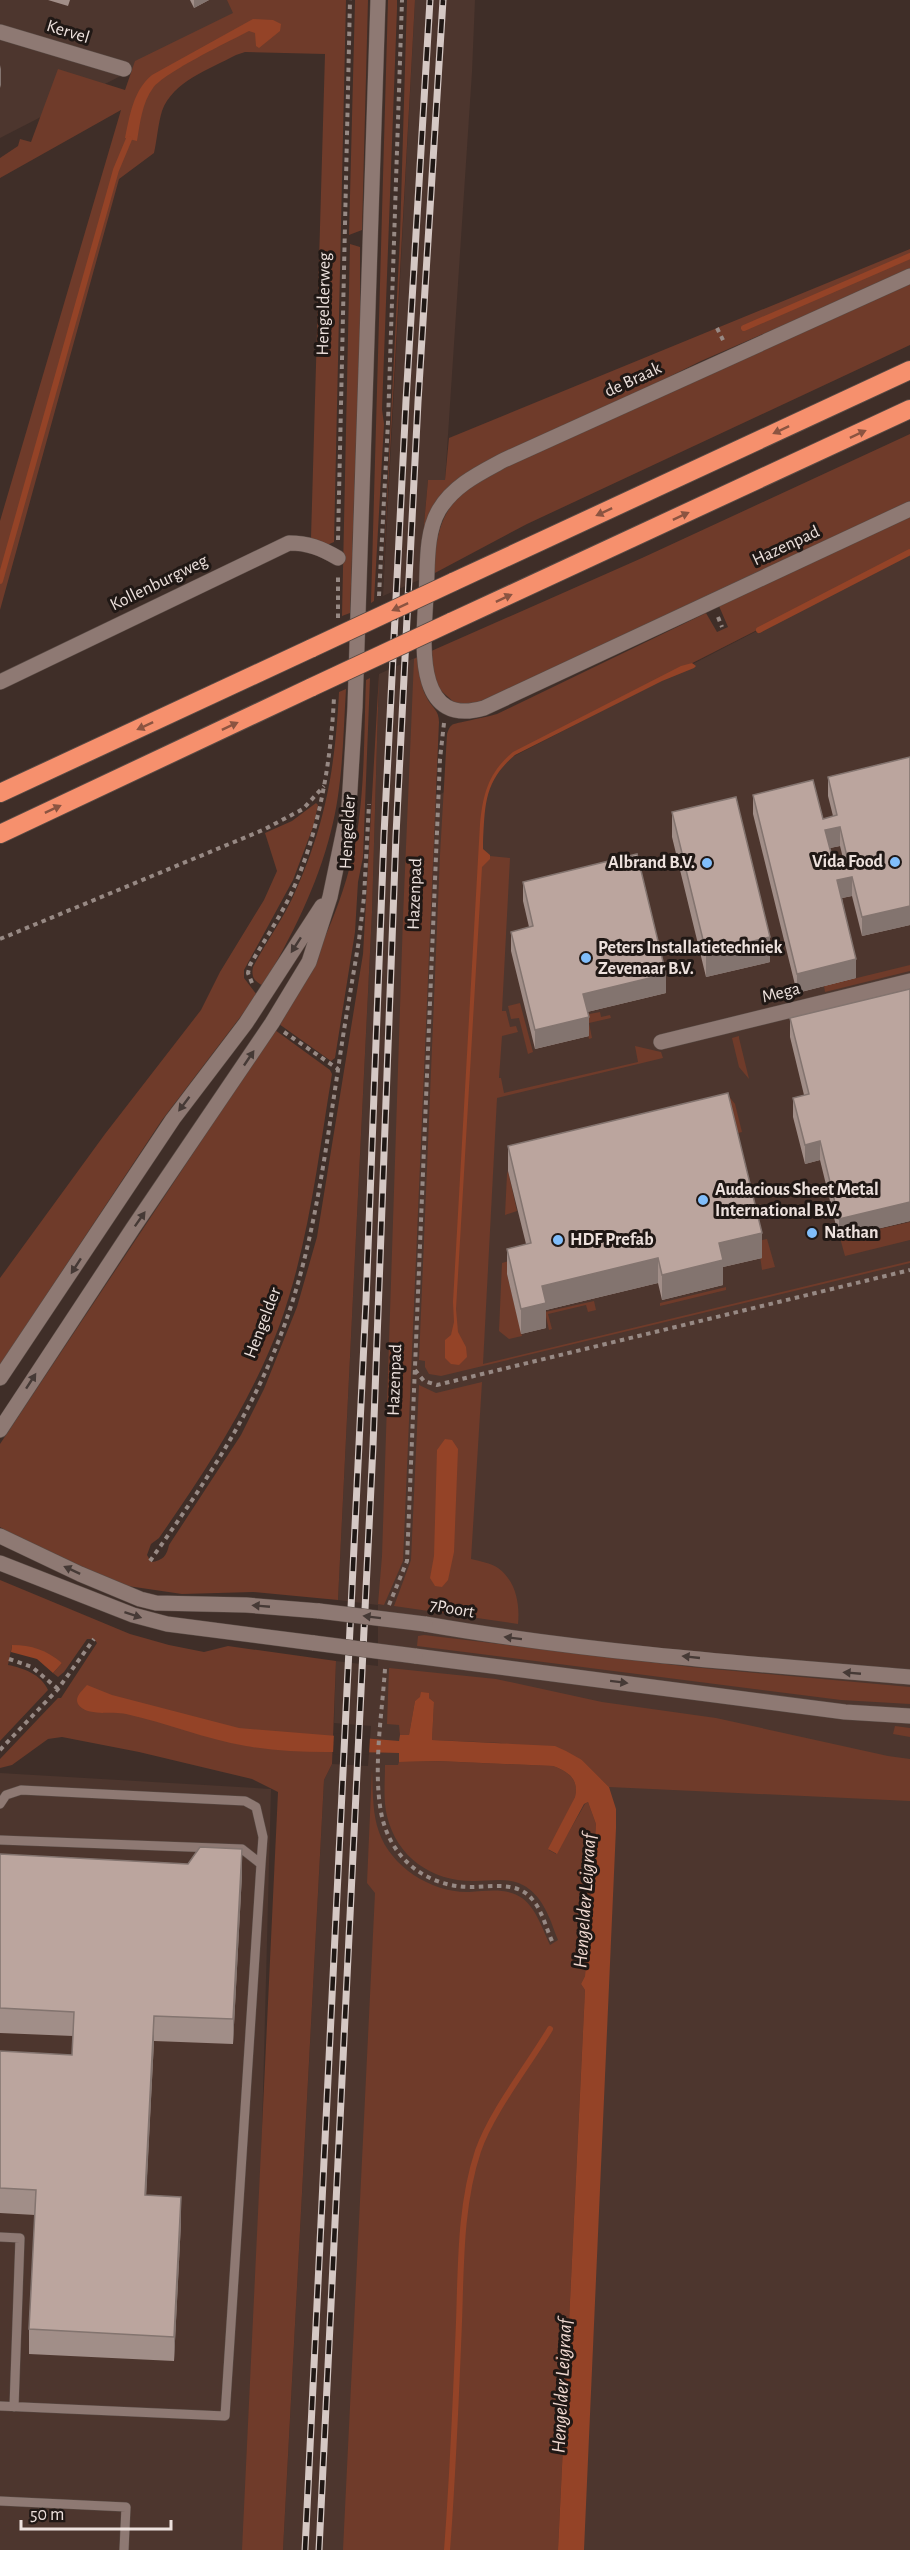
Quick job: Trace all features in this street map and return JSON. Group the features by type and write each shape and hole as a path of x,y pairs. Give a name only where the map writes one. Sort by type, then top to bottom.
{"highway":[{"path":"0,793 910,370"},
{"path":"0,834 910,409"}],"street":[{"name":"Hengelder","path":"0,1430 272,1023 309,962 330,897 349,806 378,0"},
{"name":"Kervel","path":"0,32 124,69"},
{"name":"de Braak","path":"448,707 437,698 430,687 425,667 427,569 432,526 439,510 452,493 482,471 910,276"},
{"name":"Hazenpad","path":"448,707 464,712 484,708 910,509"},
{"name":"Kollenburgweg","path":"0,682 288,543 304,543 319,547 338,558"},
{"name":"Hengelder","path":"0,1378 173,1119 246,1023 303,932 330,897"},
{"name":"Mega","path":"661,1042 910,981"},
{"name":"7Poort","path":"0,1536 80,1574 140,1599 156,1603 246,1605 319,1611 571,1645 749,1664 910,1677"},
{"path":"0,1563 133,1615 167,1624 845,1712 910,1716"}],"lane":[{"path":"0,1804 6,1795 21,1790 244,1801 256,1807 263,1837 225,2416 0,2406"},
{"path":"0,1840 242,1849 261,1864"},
{"path":"0,2237 20,2238 14,2406"},
{"path":"0,2500 126,2507 124,2550"}],"path":[{"name":"Hengelderweg","path":"338,620 350,0"},
{"path":"378,606 388,422 402,0"},
{"name":"Hengelder","path":"266,992 250,982 248,973 295,884 316,822 325,785 333,723 334,688"},
{"name":"Hazenpad","path":"389,1606 406,1561 440,759 442,730 448,707"},
{"path":"0,939 280,822 303,809 325,785"},
{"name":"Hengelder","path":"150,1561 226,1449 280,1337 308,1247 364,897 369,802"},
{"path":"272,1023 338,1070"},
{"path":"415,1370 424,1381 437,1385 910,1270"},
{"path":"0,1750 58,1689 94,1639"},
{"path":"9,1659 32,1667 58,1689"},
{"path":"386,1662 380,1752 381,1810 386,1831 400,1856 426,1876 442,1883 470,1887 501,1886 524,1893 532,1899 538,1909 552,1941"}],"shaded area":[{"path":"0,0 268,0 0,138"},
{"path":"227,0 346,0 334,542 327,545 311,538 325,54 245,52 193,77 175,92 162,111 154,153 119,179 0,610 0,521 121,110 0,178 0,158 18,146 20,139 31,142 58,69 125,90 135,61 233,13"},
{"path":"355,0 368,0 362,230 349,235"},
{"path":"388,0 397,0 397,9 382,409 384,424 374,601 371,603"},
{"path":"407,0 415,0 382,598 400,236"},
{"path":"415,0 475,0 472,72 445,480 428,480 419,580 383,596"},
{"path":"253,19 273,20 281,24 280,31 259,48 256,46 255,33 249,31 170,74 153,88 146,100 137,141 125,138 136,96 152,75"},
{"path":"350,244 360,247 360,329 350,613 342,616"},
{"path":"910,249 910,270 701,361 590,416 471,470 443,492 419,580 428,480 445,480 449,438"},
{"path":"910,281 910,345 527,524 433,574 437,541 446,515 462,493 489,473"},
{"path":"910,434 910,504 489,702 457,705 437,687 429,652 642,558"},
{"path":"910,514 910,552 512,755 493,778 485,801 480,855 510,858 502,1011 506,1011 510,1027 516,1026 518,1032 502,1036 499,1078 501,1078 504,1093 638,1062 635,1046 661,1052 663,1058 497,1098 483,1364 910,1261 910,1263 441,1376 429,1374 425,1361 419,1360 440,855 449,728 454,724 497,714 706,613 717,632 728,627 719,606"},
{"path":"910,552 910,2550 283,2550 324,1780 332,1764 368,1766 371,1726 334,1723 336,1661 378,1666 378,1605 338,1600 372,912 379,674 417,657 429,800"},
{"path":"420,656 424,693 437,712 439,722 403,1561 384,1605 378,1604 382,1556 403,917 414,659"},
{"path":"692,663 696,666 694,668 662,681 515,755 497,774 488,795 484,817 483,849 490,855 490,859 482,867 456,1309 458,1332 466,1347 467,1357 459,1365 451,1364 445,1358 445,1340 451,1335 454,1322 453,1302 480,824 485,793 498,767 513,752 681,666"},
{"path":"379,674 372,912 338,1600 253,1592 182,1594 121,1585 26,1543 0,1527 0,1444 275,1030 330,1070 332,1074 306,1231 280,1324 255,1381 194,1487 159,1538 151,1544 147,1555 151,1562 166,1555 169,1545 241,1435 264,1389 297,1307 317,1237 363,954"},
{"path":"370,678 363,857 358,882 355,932 335,1058 331,1061 279,1024 325,937 349,868 361,805 366,680"},
{"path":"346,689 340,779 331,831 302,911 263,986 254,978 253,967 292,899 313,847 331,773 339,692"},
{"path":"316,803 318,805 313,827 293,880 244,970 244,978 257,995 162,1120 0,1365 0,1278 105,1134 201,1010 220,972 264,900 277,871 265,833 292,821"},
{"path":"910,965 910,971 825,992 824,986"},
{"path":"520,1003 533,1052 528,1054 519,1018 511,1019 508,1006"},
{"path":"600,1012 601,1017 610,1015 611,1018 589,1023 592,1038 589,1039 584,1015"},
{"path":"739,1036 749,1079 739,1067 732,1038"},
{"path":"728,1095 735,1104 742,1132 734,1134"},
{"path":"508,1171 517,1211 505,1215 507,1174"},
{"path":"910,1222 910,1240 845,1256 840,1238"},
{"path":"767,1239 775,1267 762,1270 758,1241"},
{"path":"509,1261 507,1274 522,1336 509,1339 499,1331 502,1263"},
{"path":"726,1287 726,1290 660,1306 660,1303"},
{"path":"594,1301 596,1310 588,1312 586,1305 548,1314 552,1329 549,1330 545,1312"},
{"path":"482,1382 471,1559 495,1566 509,1579 516,1593 518,1624 394,1606 411,1560 419,1385 436,1393"},
{"path":"445,1439 452,1440 458,1449 454,1552 448,1580 442,1587 435,1586 430,1578 434,1556 437,1450"},
{"path":"0,1580 130,1634 169,1645 204,1652 228,1646 336,1661 332,1764 324,1780 283,2550 242,2550 278,1792 252,1779 139,1752 62,1737 48,1739 12,1765 0,1768 0,1759 58,1698 61,1698 97,1643 94,1639 87,1639 58,1677 53,1673 62,1663 12,1645 8,1665 36,1676 48,1690 0,1741"},
{"path":"418,1636 691,1667 910,1687 910,1704 841,1700 417,1646"},
{"path":"12,1645 38,1649 62,1663 53,1673 37,1659 11,1652"},
{"path":"389,1668 496,1679 602,1702 716,1718 910,1759 910,1801 609,1787 582,1760 501,1743 432,1740 434,1702 429,1698 429,1693 415,1701 409,1735 400,1735 399,1725 387,1724"},
{"path":"87,1685 112,1695 239,1728 399,1741 400,1735 409,1735 415,1701 420,1697 421,1692 429,1693 429,1698 434,1702 432,1740 555,1746 582,1760 609,1787 616,1809 616,1828 584,2550 558,2550 585,1990 581,1984 585,1976 596,1824 588,1802 584,1804 557,1854 548,1849 575,1797 576,1785 564,1771 553,1766 438,1761 399,1762 399,1753 303,1752 246,1746 126,1714 87,1711 78,1704 77,1699"},
{"path":"895,1726 910,1728 910,1737 893,1734"},
{"path":"438,1761 553,1766 572,1777 576,1785 575,1797 549,1850 556,1854 588,1802 596,1824 585,1976 581,1984 585,1990 558,2550 343,2550 375,1893 367,1883 372,1769 374,1809 379,1832 385,1845 403,1867 427,1883 441,1888 469,1892 503,1891 516,1895 531,1907 550,1945 558,1940 543,1906 535,1894 523,1885 509,1881 475,1881 445,1877 419,1865 399,1844 387,1816 385,1765 398,1765 399,1762"},
{"path":"0,1773 271,1789 251,2550 0,2550"}],"pier":[{"path":"334,1733 370,1737 369,1755 333,1754"}],"building":[{"path":"910,757 910,906 862,917 852,877 837,880 856,959 797,974 753,795 813,780 823,819 837,815 828,777","holes":["840,827 849,865 835,868 825,830"]},
{"path":"736,797 770,937 706,952 672,812"},
{"path":"637,854 666,974 583,994 589,1017 535,1030 511,932 533,926 523,882"},
{"path":"910,989 910,1202 839,1219 820,1141 805,1145 793,1098 809,1094 790,1018"},
{"path":"728,1093 762,1233 719,1243 723,1260 662,1275 658,1258 542,1286 546,1303 521,1309 507,1249 531,1243 508,1146"},
{"path":"200,1847 242,1849 233,2019 154,2016 145,2195 181,2197 174,2337 29,2329 36,2190 0,2188 0,2051 72,2055 74,2012 0,2008 0,1854 188,1864"}],"waterway":[{"path":"0,581 116,170 129,139"},
{"path":"744,328 910,256"},
{"path":"759,630 910,552"},
{"path":"447,2550 461,2258 472,2172 478,2151 492,2120 550,2029"}],"railway":[{"path":"305,2550 366,1301 384,835 406,401 430,0"},
{"path":"319,2550 373,1446 396,835 418,402 443,0"}],"place":[{"name":"Vida Food","path":"895,862"},
{"name":"Albrand B.V.","path":"707,863"},
{"name":"Peters Installatietechniek Zevenaar B.V.","path":"586,958"},
{"name":"Audacious Sheet Metal International B.V.","path":"703,1200"},
{"name":"Nathan","path":"812,1233"},
{"name":"HDF Prefab","path":"558,1240"}],"water label":[{"name":"Hengelder Leigraaf","path":"585,1901"},
{"name":"Hengelder Leigraaf","path":"562,2386"}]}
